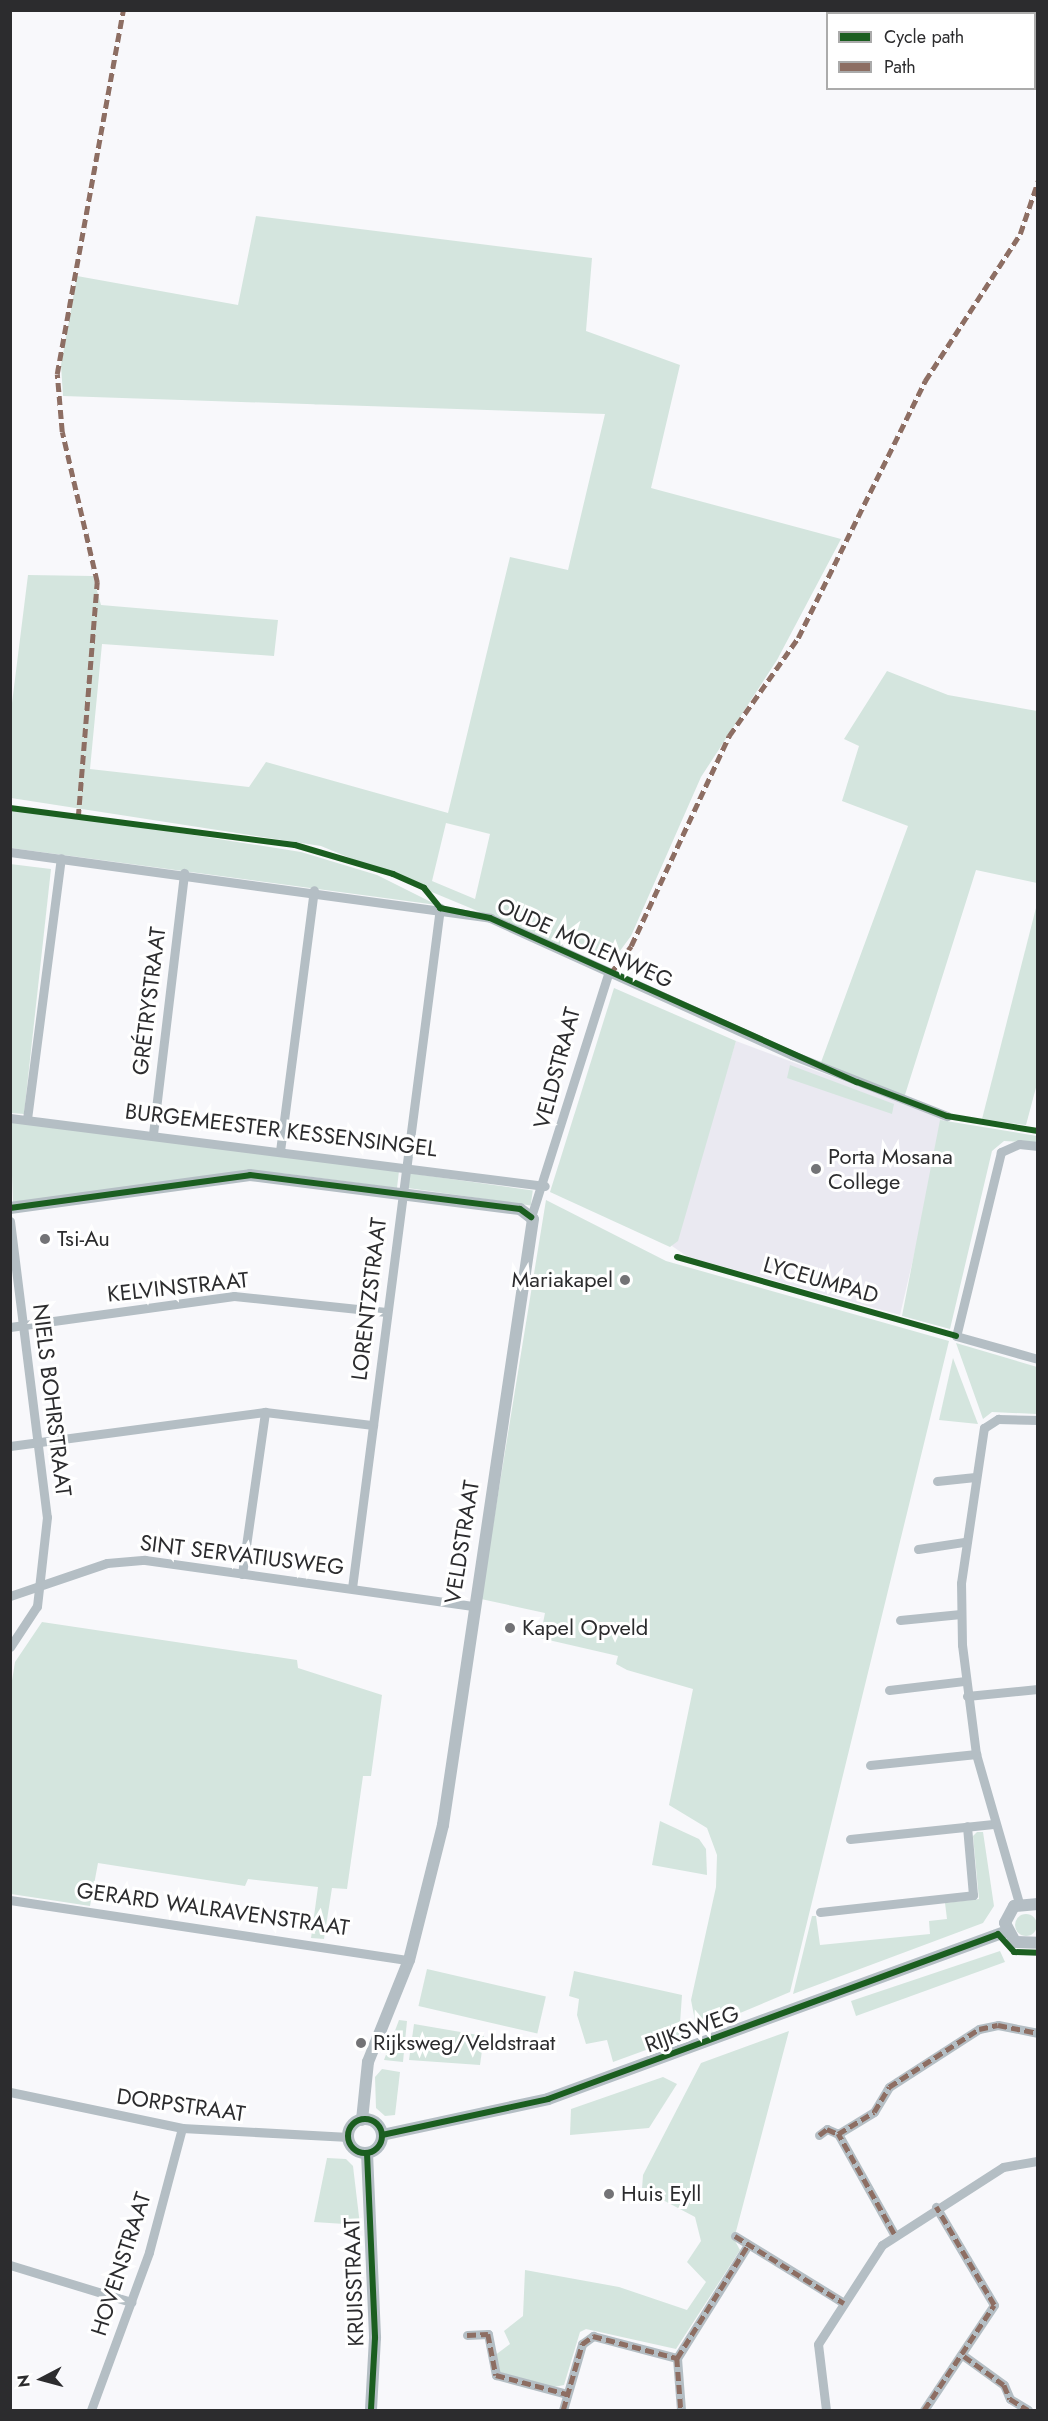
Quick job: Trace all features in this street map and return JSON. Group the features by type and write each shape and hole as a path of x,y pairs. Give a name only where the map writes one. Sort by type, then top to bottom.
{"street":[{"name":"OUDE MOLENWEG","path":"10,852 314,890 440,908 490,918 608,974 947,1116"},
{"path":"27,1119 61,858"},
{"name":"GRÉTRYSTRAAT","path":"153,1134 184,873"},
{"path":"280,1151 314,890"},
{"name":"LORENTZSTRAAT","path":"352,1588 404,1168 440,908"},
{"name":"VELDSTRAAT","path":"362,2120 371,2052 409,1960 443,1825 473,1606 534,1228 531,1217 545,1186 608,974"},
{"name":"BURGEMEESTER KESSENSINGEL","path":"10,1118 153,1134 545,1186"},
{"path":"1038,1146 1019,1144 1001,1152 956,1336 1038,1359"},
{"name":"BURGEMEESTER KESSENSINGEL","path":"10,1208 250,1175 402,1192 520,1209 531,1217"},
{"name":"NIELS BOHRSTRAAT","path":"10,1221 47,1517 37,1606 11,1646"},
{"name":"KELVINSTRAAT","path":"10,1327 234,1296 386,1312"},
{"path":"10,1446 266,1412 372,1425"},
{"path":"242,1574 266,1412"},
{"path":"1019,1903 993,1824 976,1754 965,1681 961,1614 964,1542 973,1477 984,1428 998,1419 1038,1420"},
{"path":"937,1481 973,1477"},
{"path":"918,1549 964,1542"},
{"name":"SINT SERVATIUSWEG","path":"10,1596 40,1584 128,1560 352,1588 473,1606"},
{"path":"900,1620 961,1614"},
{"path":"889,1690 965,1681"},
{"path":"967,1696 1038,1689"},
{"path":"870,1765 976,1754"},
{"path":"850,1839 993,1824"},
{"path":"820,1912 973,1895 967,1826"},
{"name":"GERARD WALRAVENSTRAAT","path":"10,1900 409,1960"},
{"path":"1036,1947 1018,1944 1006,1931 1007,1915 1019,1903 1038,1904"},
{"name":"RIJKSWEG","path":"382,2135 548,2098 1006,1931"},
{"path":"838,2134 874,2112 888,2087 979,2028 998,2025 1038,2033"},
{"name":"DORPSTRAAT","path":"10,2092 182,2128 349,2137"},
{"path":"362,2120 376,2123 382,2135 378,2147 367,2153 353,2148 349,2137 362,2120"},
{"name":"HOVENSTRAAT","path":"91,2410 131,2302 182,2128"},
{"path":"819,2135 827,2130 838,2134 894,2234"},
{"name":"KRUISSTRAAT","path":"367,2153 375,2338 371,2410"},
{"path":"826,2410 817,2350 844,2303 894,2234 1003,2167 1038,2161"},
{"path":"924,2410 964,2356 994,2305 936,2207"},
{"path":"735,2236 844,2303"},
{"path":"681,2410 677,2358 748,2245"},
{"path":"10,2265 131,2302"},
{"path":"467,2335 488,2334 490,2365 499,2376 567,2394"},
{"path":"563,2410 582,2342 591,2336 677,2358"},
{"path":"964,2356 1004,2385 1010,2399 1028,2410"}],"shaded area":[{"path":"256,216 592,258 586,331 680,365 651,488 841,539 777,660 701,777 631,936 611,963 558,935 564,947 321,846 11,798 10,719 28,575 93,576 101,605 278,620 274,656 102,644 90,769 249,787 266,762 448,813 510,557 568,570 605,414 63,396 61,365 77,276 238,305","holes":["446,823 490,834 475,899 432,881"]},
{"path":"887,671 948,695 1037,711 1037,883 976,870 904,1098 820,1065 908,826 842,801 859,746 844,739"},
{"path":"10,806 301,852 377,875 437,905 11,848"},
{"path":"10,864 51,869 24,1114 11,1113"},
{"path":"1037,904 1038,1080 1026,1125 982,1119"},
{"path":"614,988 736,1041 678,1241 670,1247 550,1192"},
{"name":"Porta Mosana College","path":"736,1041 946,1119 900,1315 688,1257 672,1246"},
{"path":"790,1065 894,1104 892,1114 787,1078"},
{"path":"940,1120 1037,1136 1037,1143 1004,1141 992,1151 950,1329 902,1316"},
{"path":"10,1122 399,1171 397,1188 281,1173 13,1202"},
{"path":"408,1173 533,1191 531,1205 406,1188"},
{"path":"546,1200 666,1261 949,1341 790,1992 697,2031 691,2000 716,1887 717,1855 707,1828 669,1805 693,1689 627,1670 616,1664 618,1656 540,1638 545,1613 481,1599"},
{"path":"956,1343 1037,1367 1037,1414 992,1412 983,1419"},
{"path":"953,1358 978,1424 939,1420"},
{"path":"42,1622 297,1660 298,1668 382,1695 371,1776 363,1776 347,1889 332,1888 324,1939 311,1938 318,1887 248,1879 245,1886 98,1863 90,1906 11,1894 11,1687 15,1662"},
{"path":"660,1821 699,1839 706,1849 707,1875 652,1865"},
{"path":"977,1832 983,1832 994,1906 983,1923 793,1994 812,1916 816,1916 820,1945 930,1934 929,1921 947,1919 945,1903 979,1899 973,1836"},
{"path":"1022,1914 1030,1914 1037,1921 1037,1929 1030,1936 1022,1936 1015,1929 1015,1921"},
{"path":"1000,1951 1005,1962 856,2016 851,2001"},
{"path":"427,1969 546,1996 537,2033 418,2006"},
{"path":"574,1971 682,1995 679,2038 613,2062 607,2040 586,2044 577,2015 579,1999 569,1996"},
{"path":"399,2020 407,2021 403,2062 384,2060"},
{"path":"414,2024 484,2036 480,2065 409,2060"},
{"path":"789,2031 734,2239 740,2250 676,2349 586,2329 580,2332 564,2385 554,2387 499,2372 494,2356 510,2344 504,2331 523,2316 525,2270 619,2287 687,2310 706,2282 687,2262 701,2241 695,2217 642,2189 643,2175 701,2063"},
{"path":"382,2069 400,2072 395,2115 385,2116 376,2108 375,2077"},
{"path":"663,2077 677,2084 649,2128 570,2135 571,2109"},
{"path":"327,2158 346,2159 353,2166 360,2225 314,2222"}],"marked path":[{"path":"78,818 97,582 62,432 57,374 123,10"},
{"path":"610,974 631,946 729,736 798,638 925,381 1020,234 1038,181"},
{"path":"894,2234 838,2134 874,2112 889,2087 979,2029 998,2025 1038,2033"},
{"path":"819,2135 827,2129 838,2134"},
{"path":"924,2410 994,2305 936,2207"},
{"path":"735,2236 844,2303"},
{"path":"677,2358 748,2245"},
{"path":"467,2335 488,2334 496,2375 567,2394"},
{"path":"563,2410 582,2344 593,2336 677,2358 681,2410"},
{"path":"964,2356 1004,2385 1010,2399 1028,2410"}],"cycle path":[{"path":"10,808 295,845 393,874 424,888 440,908 490,918 857,1082 947,1116 1038,1131"},
{"path":"10,1208 250,1175 520,1209 531,1217"},
{"name":"LYCEUMPAD","path":"677,1257 956,1336"},
{"path":"382,2135 548,2099 998,1934 1014,1952 1038,1953"},
{"path":"365,2119 377,2124 382,2136 377,2148 365,2153 353,2148 348,2136 353,2124 365,2119"},
{"path":"367,2153 375,2338 371,2410"}],"place":[{"name":"Porta Mosana College","path":"816,1169"},
{"name":"Tsi-Au","path":"45,1239"},
{"name":"Mariakapel","path":"625,1280"},
{"name":"Kapel Opveld","path":"510,1628"},
{"name":"Rijksweg/Veldstraat","path":"361,2043"},
{"name":"Huis Eyll","path":"609,2194"}]}
